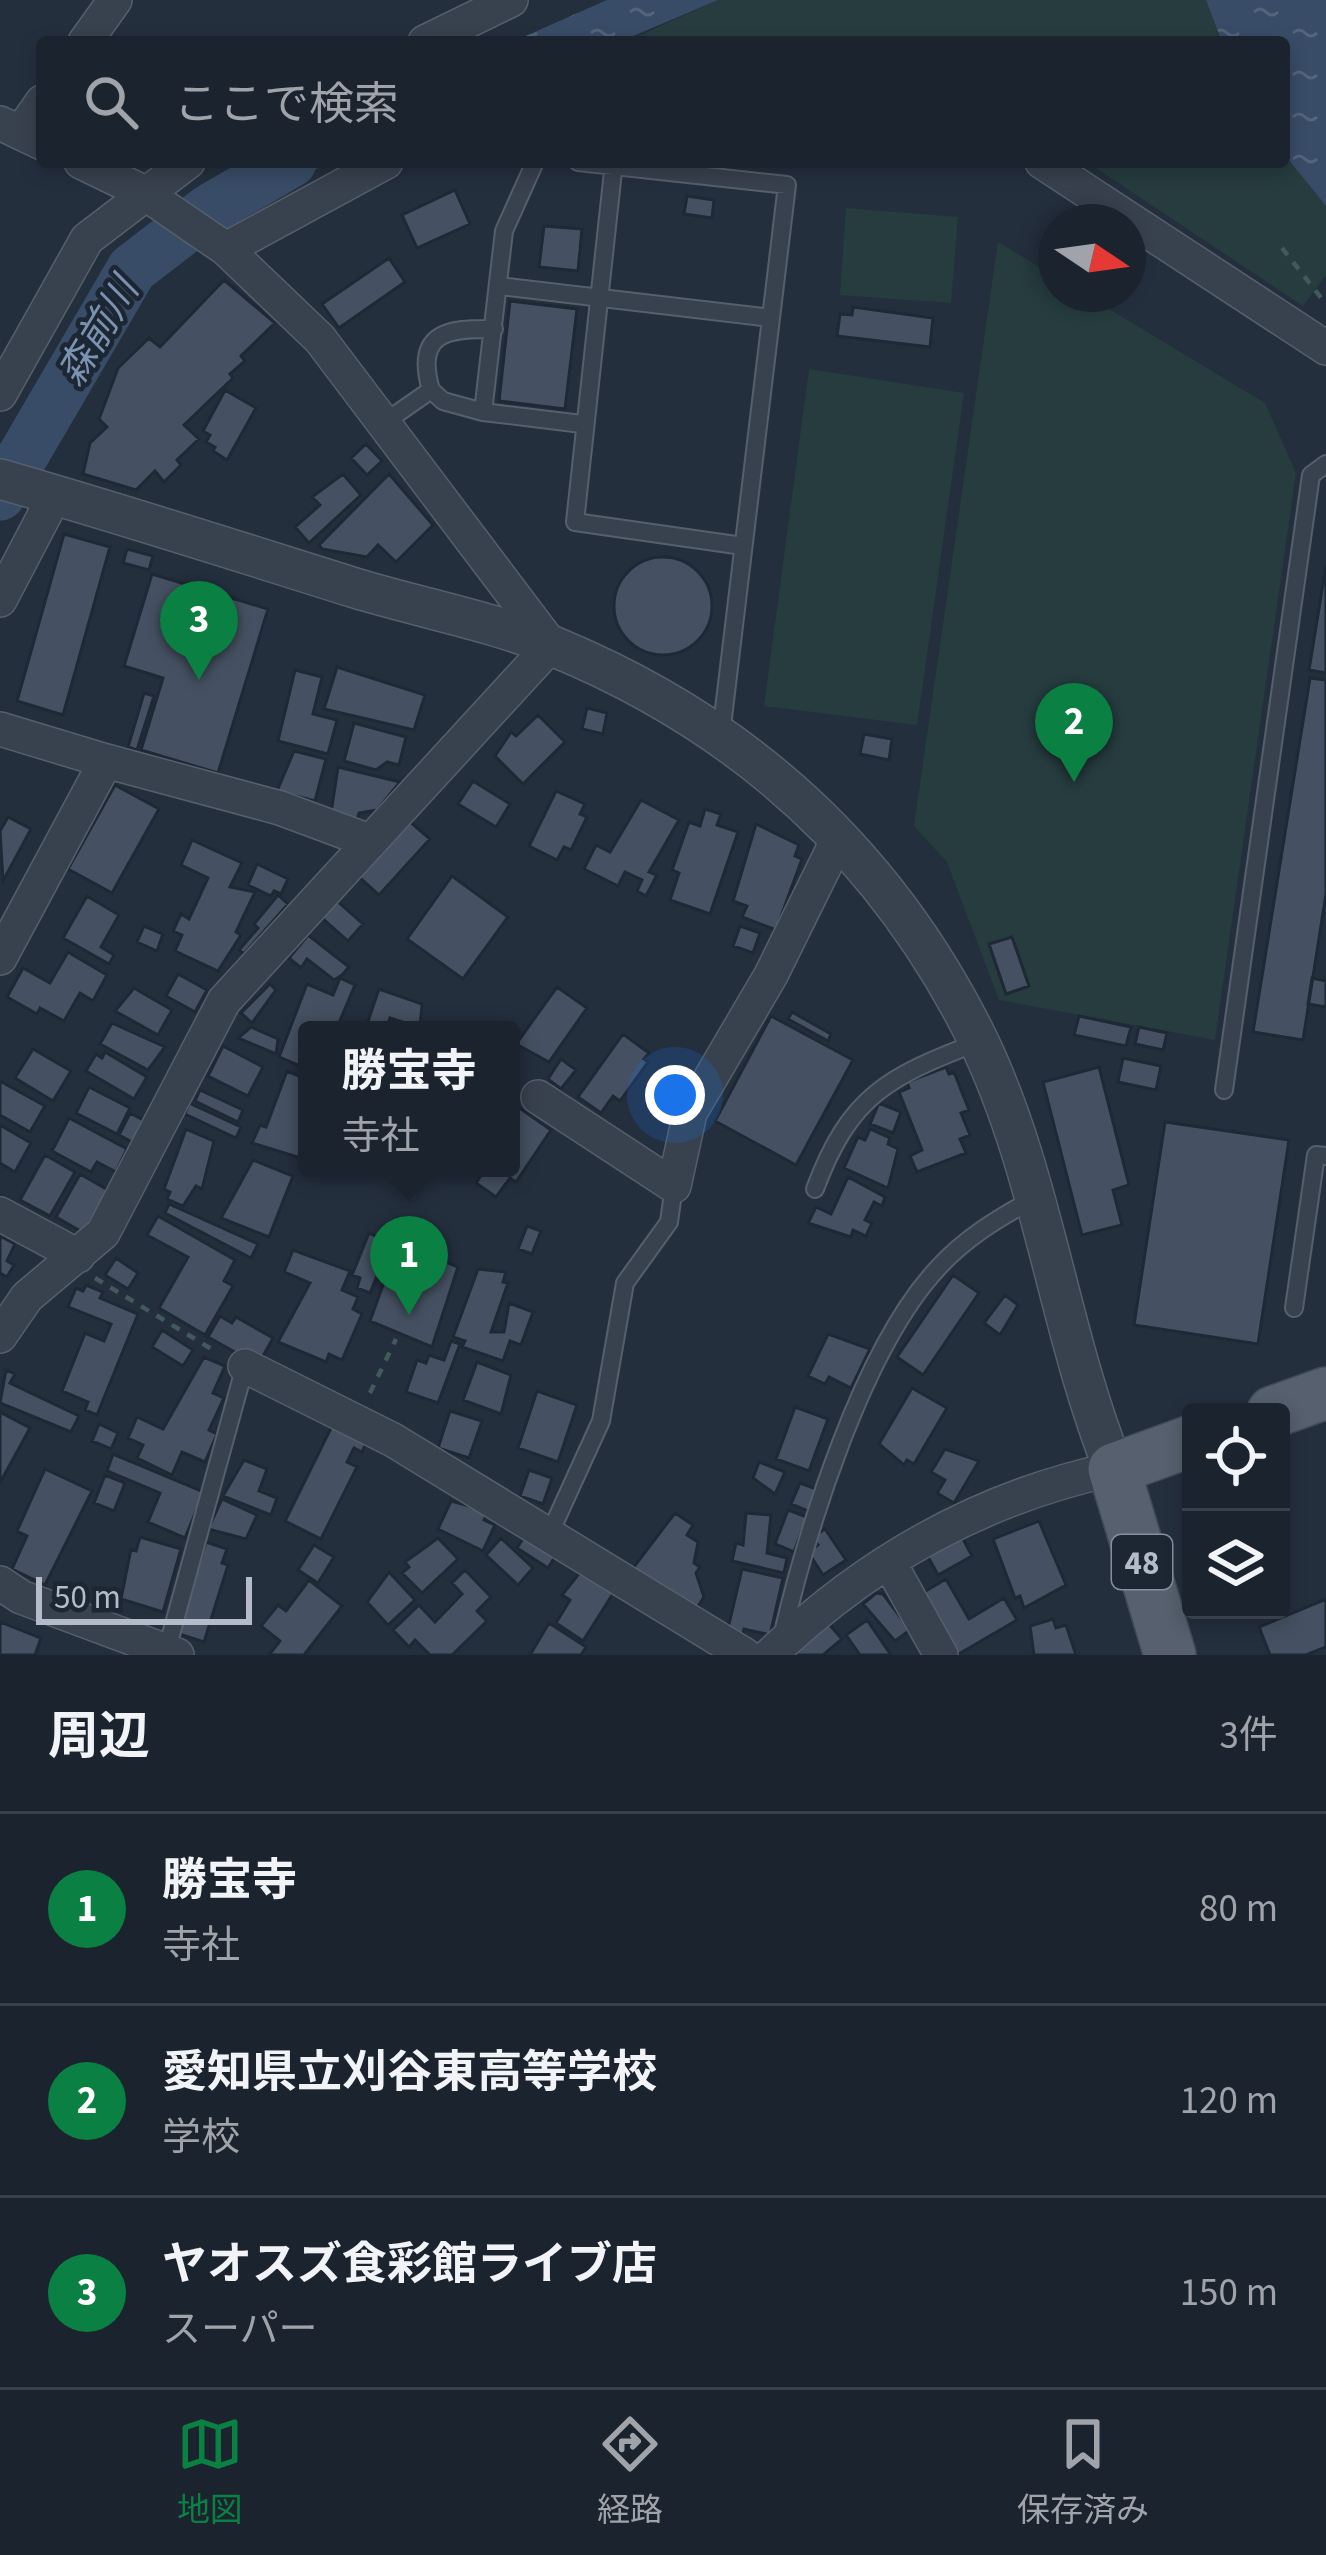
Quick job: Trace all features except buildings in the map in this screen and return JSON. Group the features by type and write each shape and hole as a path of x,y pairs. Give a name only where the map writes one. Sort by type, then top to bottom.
{"main road":[{"path":"1290,1406 1326,1393"},
{"path":"1114,1469 1182,1445"},
{"name":"48","path":"1114,1469 1170,1655"}],"street":[{"path":"89,36 115,0"},
{"path":"437,36 508,0"},
{"path":"93,168 143,193 226,249 320,339 551,645"},
{"path":"0,394 87,238 179,168"},
{"path":"226,249 375,168"},
{"path":"1051,168 1326,348"},
{"path":"0,479 551,645 642,686 721,734 839,837 897,901 979,1042 1033,1199 1114,1469 1015,1494 964,1516 889,1562 775,1650"},
{"path":"0,600 55,495"},
{"path":"0,1336 27,1297 103,1233 130,1190 224,1001 551,645"},
{"path":"0,729 280,808 369,841"},
{"path":"0,958 106,761"},
{"path":"538,1097 674,1186 689,1113 771,975 839,837"},
{"path":"0,1214 78,1256"},
{"path":"245,1366 356,1422 550,1533 745,1655"},
{"path":"889,1562 941,1655"},
{"path":"0,1583 21,1598 173,1653"}],"lane":[{"path":"483,412 504,231 532,168"},
{"path":"614,168 574,522 743,546"},
{"path":"649,168 787,184 721,734"},
{"path":"500,286 771,318"},
{"path":"494,329 452,328 436,337 428,356 431,390 442,401 483,412 582,424"},
{"path":"385,422 431,390"},
{"path":"1224,1090 1311,475 1326,464"},
{"path":"815,1189 833,1140 862,1101 892,1078 979,1042"},
{"path":"1294,1308 1316,1155 1326,1156"},
{"path":"550,1533 601,1421 625,1283 669,1222 674,1186"},
{"path":"775,1650 804,1543 871,1369 934,1271 982,1226 1033,1199"},
{"path":"173,1653 245,1366"}],"path":[{"path":"1282,248 1326,304"},
{"path":"78,1256 95,1277 245,1366"},
{"path":"356,1422 396,1339"}],"green space":[{"path":"718,0 1206,0 1220,36 638,36"},
{"path":"1290,161 1326,206 1326,275 1303,306 1096,168 1290,168"},
{"path":"846,208 958,217 951,303 840,295"},
{"path":"998,242 1038,266 1038,312 1114,312 1265,403 1296,473 1215,1040 999,1000 947,862 914,826"},
{"path":"809,369 964,393 917,725 764,706"}],"water":[{"path":"607,0 718,0 633,36 526,36"},
{"path":"1206,0 1326,0 1326,206 1290,161 1290,36 1220,36"},
{"path":"254,168 318,168 222,222 190,203"}],"waterway":[{"name":"森前川","path":"0,495 132,269 210,209 281,168"}],"place":[{"name":"ヤオスズ食彩館ライブ店","path":"199,680"},
{"name":"愛知県立刈谷東高等学校","path":"1074,782"},
{"name":"勝宝寺","path":"409,1315"}]}
